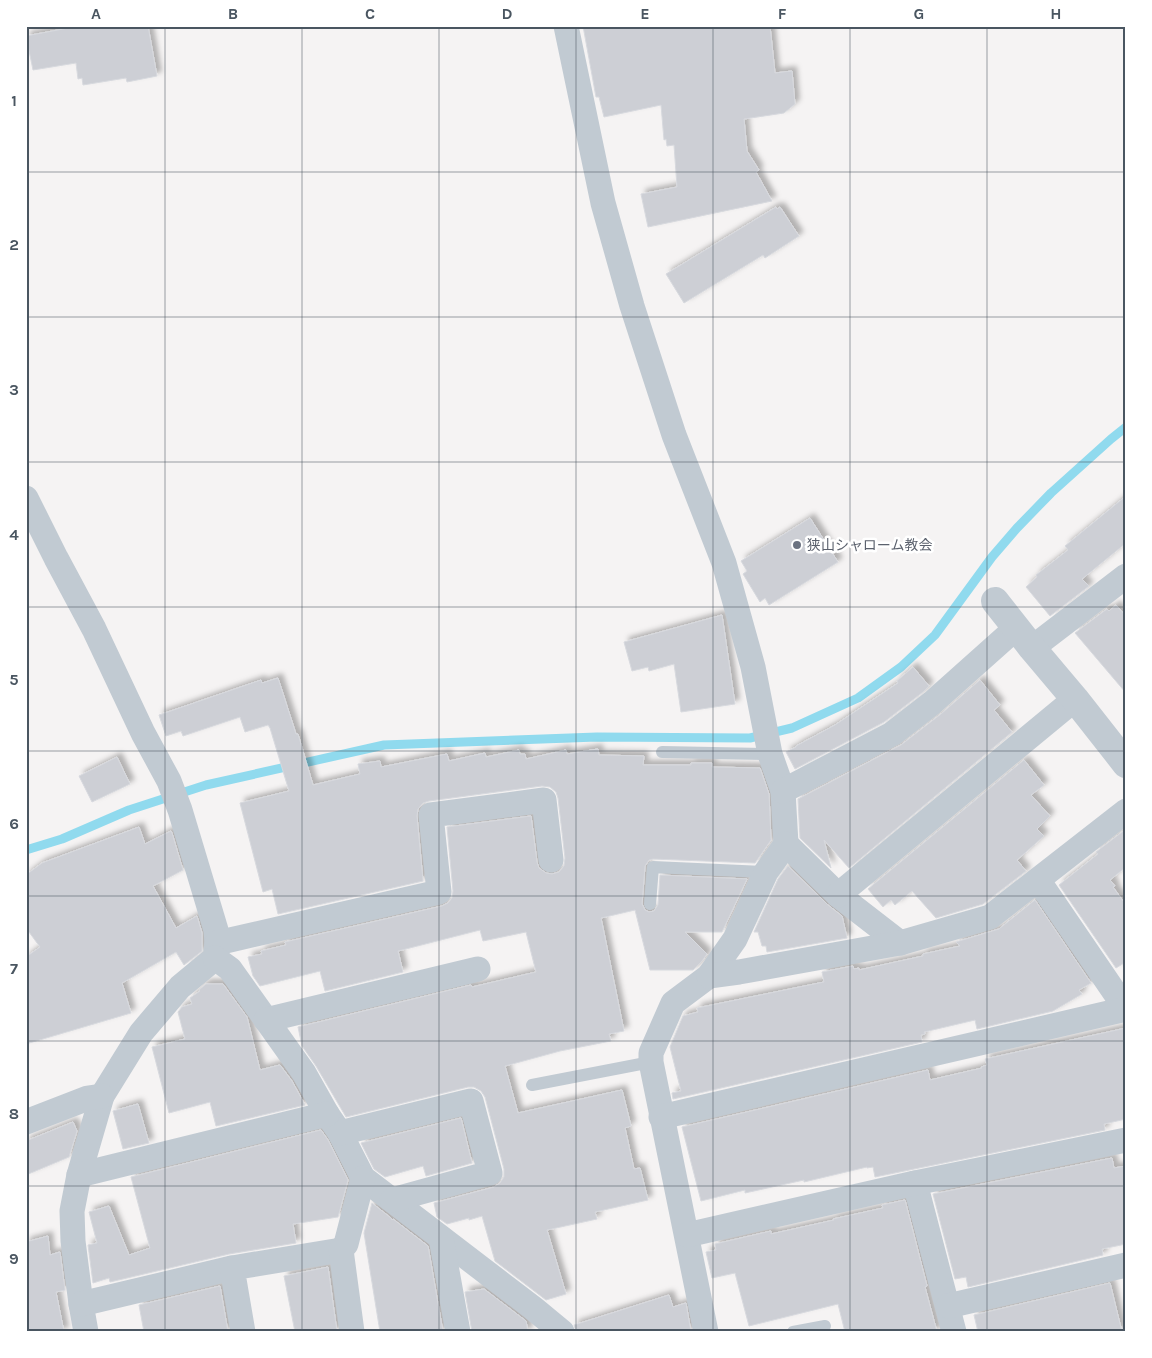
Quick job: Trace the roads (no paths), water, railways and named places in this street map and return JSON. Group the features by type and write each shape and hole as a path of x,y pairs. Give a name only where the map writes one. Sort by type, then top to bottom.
{"street":[{"path":"566,26 603,203 632,306 674,436 724,563 753,667 770,754 783,791 786,844 766,872 735,939 709,976 672,1004 651,1053 661,1117 706,1332"},
{"path":"26,498 94,629 143,733 169,781 180,810 216,930 216,950 304,1073 363,1178 534,1308 562,1332"},
{"path":"783,791 892,734 1024,638 1126,576"},
{"path":"995,601 1075,698 1126,764"},
{"path":"838,895 1075,698"},
{"path":"86,1332 73,1241 72,1212 79,1175 102,1096 141,1033 180,987 216,950 439,892 431,815 544,800 551,860"},
{"path":"709,976 900,943 990,917 1126,811"},
{"path":"786,844 838,895 900,943"},
{"path":"661,1117 1126,1009 1038,880"},
{"path":"266,1020 478,969"},
{"path":"26,1122 88,1098 102,1096"},
{"path":"79,1175 334,1124 470,1101 490,1173 392,1200"},
{"path":"687,1235 915,1183 1126,1140"},
{"path":"81,1304 232,1268 340,1250 346,1244 363,1178"},
{"path":"915,1183 954,1332"},
{"path":"442,1238 458,1332"},
{"path":"340,1250 352,1332"},
{"path":"948,1306 1126,1265"},
{"path":"232,1268 242,1332"}],"lane":[{"path":"662,752 770,754"},
{"path":"650,904 653,867 766,872"},
{"path":"532,1085 651,1062"},
{"path":"793,1332 825,1326"}],"waterway":[{"path":"26,850 62,839 129,810 206,785 384,745 597,737 750,738 792,728 858,698 901,667 935,635 992,557 1017,528 1051,493 1126,427"}],"place":[{"name":"狭山シャローム教会","path":"797,545"}]}
